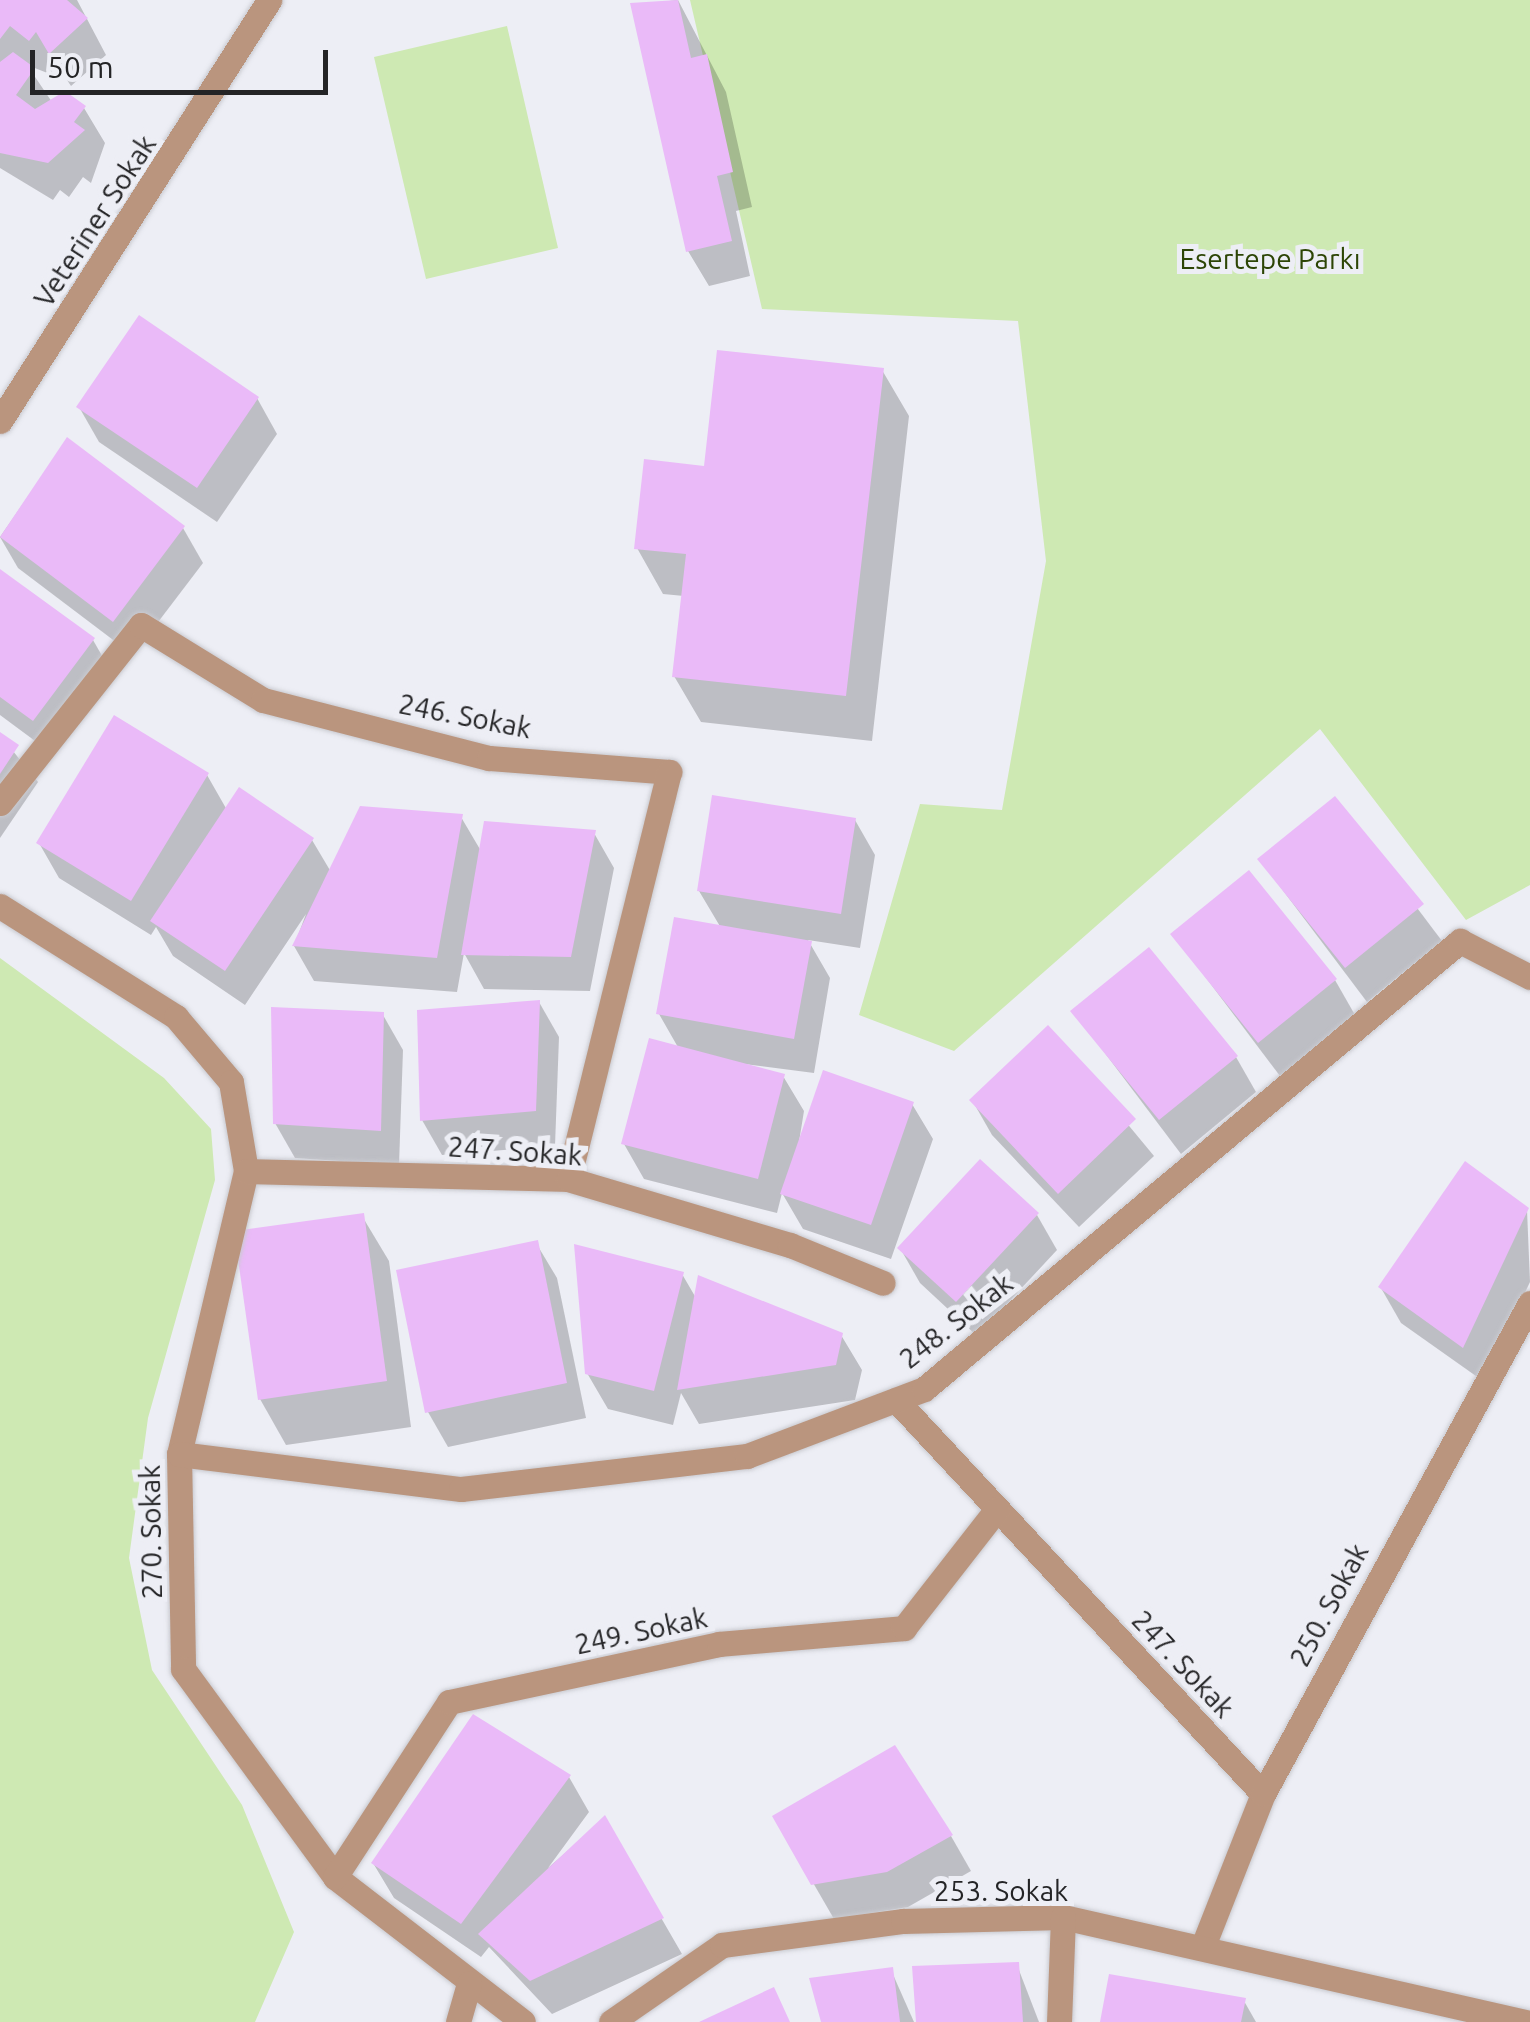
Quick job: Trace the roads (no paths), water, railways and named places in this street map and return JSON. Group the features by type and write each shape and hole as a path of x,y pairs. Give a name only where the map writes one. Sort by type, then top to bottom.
{"street":[{"name":"Veteriner Sokak","path":"0,421 269,0"},
{"name":"246. Sokak","path":"0,804 141,626 264,700 489,758 669,772 568,1179"},
{"name":"270. Sokak","path":"0,906 176,1016 231,1082 246,1171 178,1454 183,1670 336,1877 469,1984 523,2022"},
{"name":"248. Sokak","path":"178,1454 461,1488 747,1456 924,1390 1460,942 1530,977"},
{"name":"247. Sokak","path":"246,1171 568,1179 790,1244 883,1284"},
{"name":"250. Sokak","path":"1202,1946 1262,1794 1530,1303"},
{"name":"247. Sokak","path":"896,1400 1262,1794"},
{"name":"249. Sokak","path":"336,1877 449,1702 719,1644 904,1628 997,1509"},
{"name":"253. Sokak","path":"611,2022 722,1945 902,1921 1063,1917 1526,2022"},
{"path":"1059,2022 1063,1917"},
{"path":"458,2022 469,1984"}],"park label":[{"name":"Esertepe Parkı","path":"1270,259"}]}
